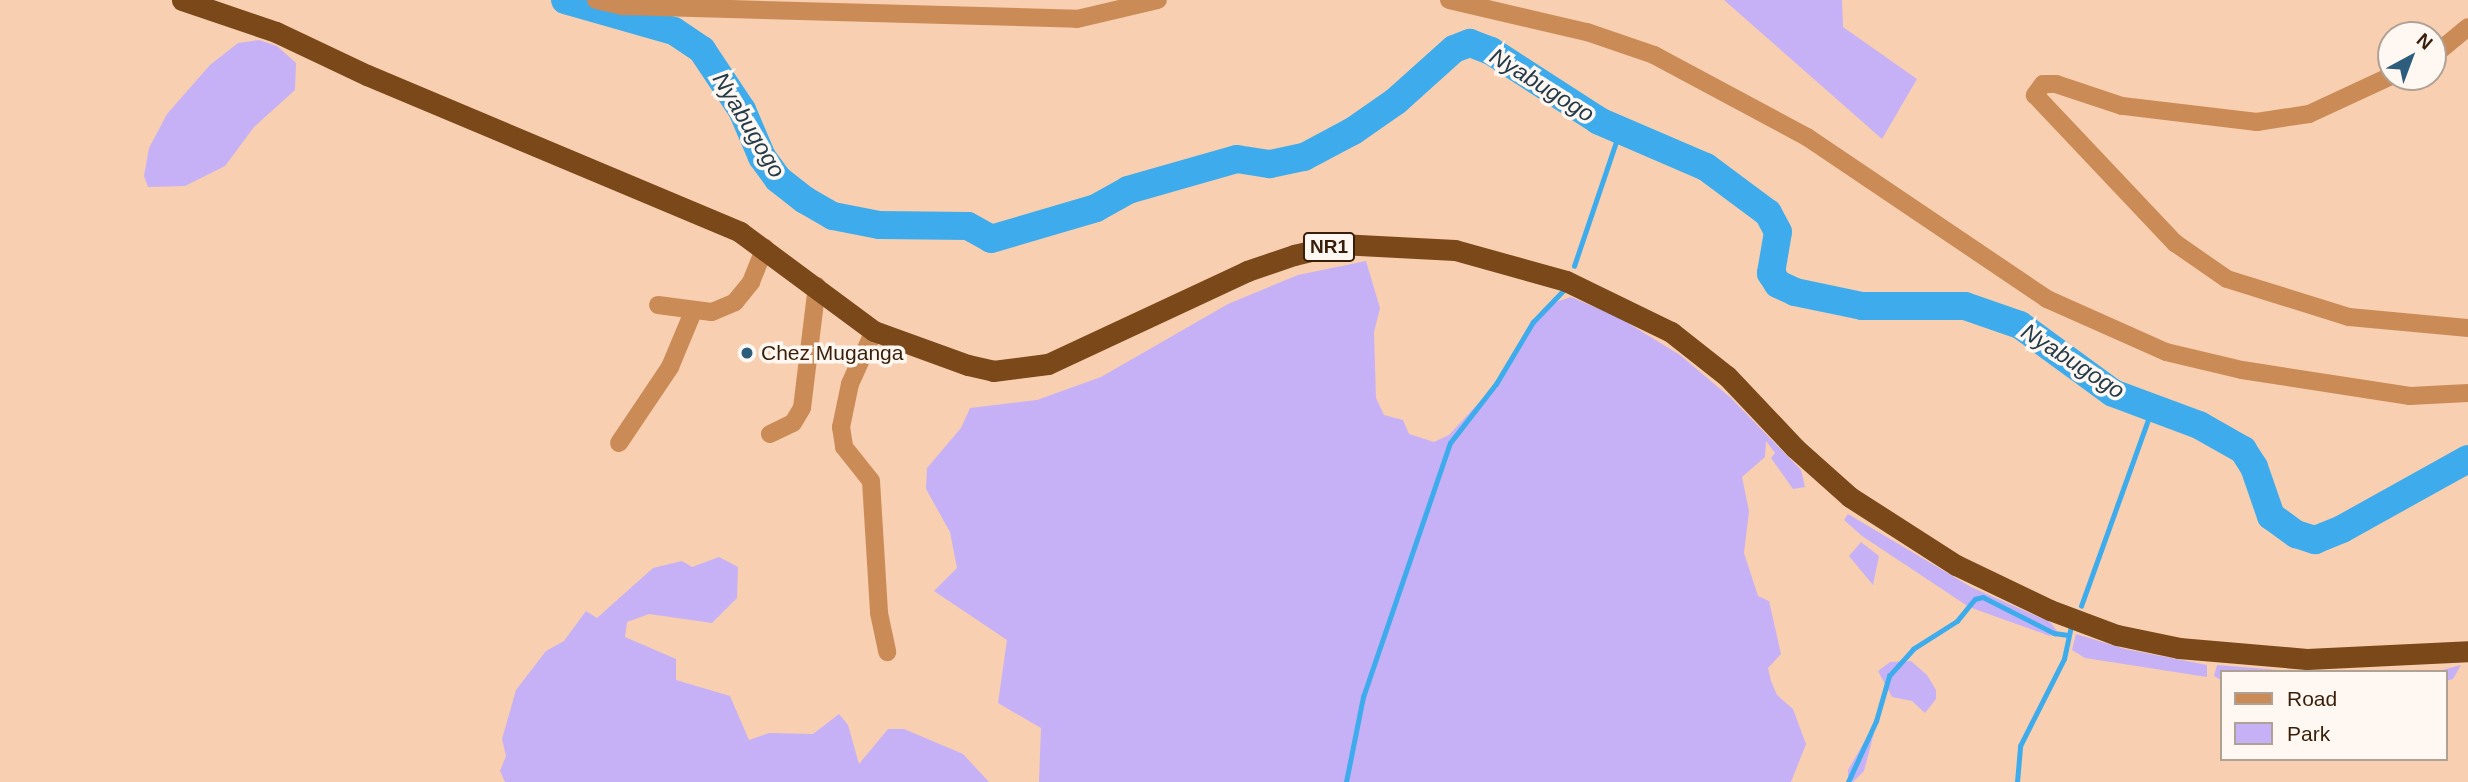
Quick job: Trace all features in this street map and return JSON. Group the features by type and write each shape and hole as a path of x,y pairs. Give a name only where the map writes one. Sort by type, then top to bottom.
{"highway":[{"name":"NR1","path":"182,0 276,32 367,75 740,232 817,286 874,331 968,365 1018,370 1092,347 1203,291 1294,255 1340,244 1455,250 1566,281 1671,332 1727,376 1795,448 1850,497 1956,565 2050,610 2117,635 2179,648 2307,659 2468,652"}],"street":[{"path":"596,0 623,6 1077,19 1158,0"},
{"path":"1077,19 1085,0"},
{"path":"1449,0 1587,32 1654,55 1807,137 2047,299 2166,352 2242,370 2387,393 2468,393"},
{"path":"2447,44 2468,27"},
{"path":"2377,82 2285,121 2257,122 2122,106 2056,84 2043,84 2035,95 2175,243 2227,279 2349,317 2468,328"},
{"path":"658,305 693,312 712,312 735,302 751,282 765,248"},
{"path":"770,434 793,423 802,408 817,286"},
{"path":"619,443 670,367 693,312"},
{"path":"874,331 850,384 841,427 844,447 871,481 879,613 887,652"}],"green space":[{"path":"1724,0 1842,0 1843,27 1917,79 1882,139"},
{"path":"259,40 277,46 296,63 295,90 254,127 225,166 185,186 148,187 144,176 149,148 167,114 210,65 238,43"},
{"path":"1366,261 1380,308 1374,332 1376,398 1384,415 1403,420 1409,434 1434,442 1449,435 1496,384 1533,322 1553,303 1571,297 1618,317 1680,355 1731,398 1801,470 1805,487 1793,489 1771,458 1775,453 1766,441 1765,457 1742,477 1749,511 1744,553 1758,596 1769,601 1781,654 1768,668 1771,681 1777,695 1793,709 1806,744 1791,782 1039,782 1041,728 998,703 1007,640 934,591 957,568 950,532 926,489 927,468 961,428 970,408 1037,400 1101,377 1228,304 1298,275"},
{"path":"1848,514 1971,587 2050,622 2057,631 2050,636 1969,607 1862,536 1844,520"},
{"path":"1861,542 1879,556 1873,585 1849,556"},
{"path":"719,557 738,567 737,598 712,623 649,614 627,622 625,637 676,659 676,680 730,696 749,740 769,733 813,734 839,714 848,725 859,764 888,729 904,729 963,754 989,782 505,782 500,771 506,756 502,739 516,690 546,651 564,641 586,611 597,618 653,568 682,561 692,567"},
{"path":"2076,634 2125,649 2207,665 2207,677 2085,658 2072,650"},
{"path":"1911,661 1927,675 1936,690 1936,699 1925,713 1912,701 1892,697 1878,671 1890,662"},
{"path":"2217,665 2278,670 2220,670 2220,679 2214,676"},
{"path":"2461,665 2453,679 2447,680 2447,670 2442,670"},
{"path":"1874,733 1864,771 1853,782 1848,778 1848,770 1867,737"}],"waterway":[{"name":"Nyabugogo","path":"565,0 674,31 702,50 742,110 762,157 778,179 805,200 833,216 879,225 968,226 991,239 1096,208 1128,190 1237,159 1270,164 1304,157 1353,131 1396,101 1454,49 1470,43 1491,51 1599,121 1706,167 1768,213 1778,232 1771,273 1778,284 1795,292 1862,306 1965,306 2020,325 2113,393 2199,425 2243,450 2254,467 2271,516 2296,534 2315,540 2342,529 2468,459"},
{"path":"1574,266 1620,130"},
{"path":"1346,782 1363,697 1450,443 1496,384 1533,322 1562,292"},
{"path":"2081,606 2152,409"},
{"path":"1848,782 1876,721 1889,676 1913,649 1957,621 1975,599 1983,597 2054,633 2068,635"},
{"path":"2017,782 2020,746 2064,659 2070,630"}],"place":[{"name":"Chez Muganga","path":"747,353"}]}
